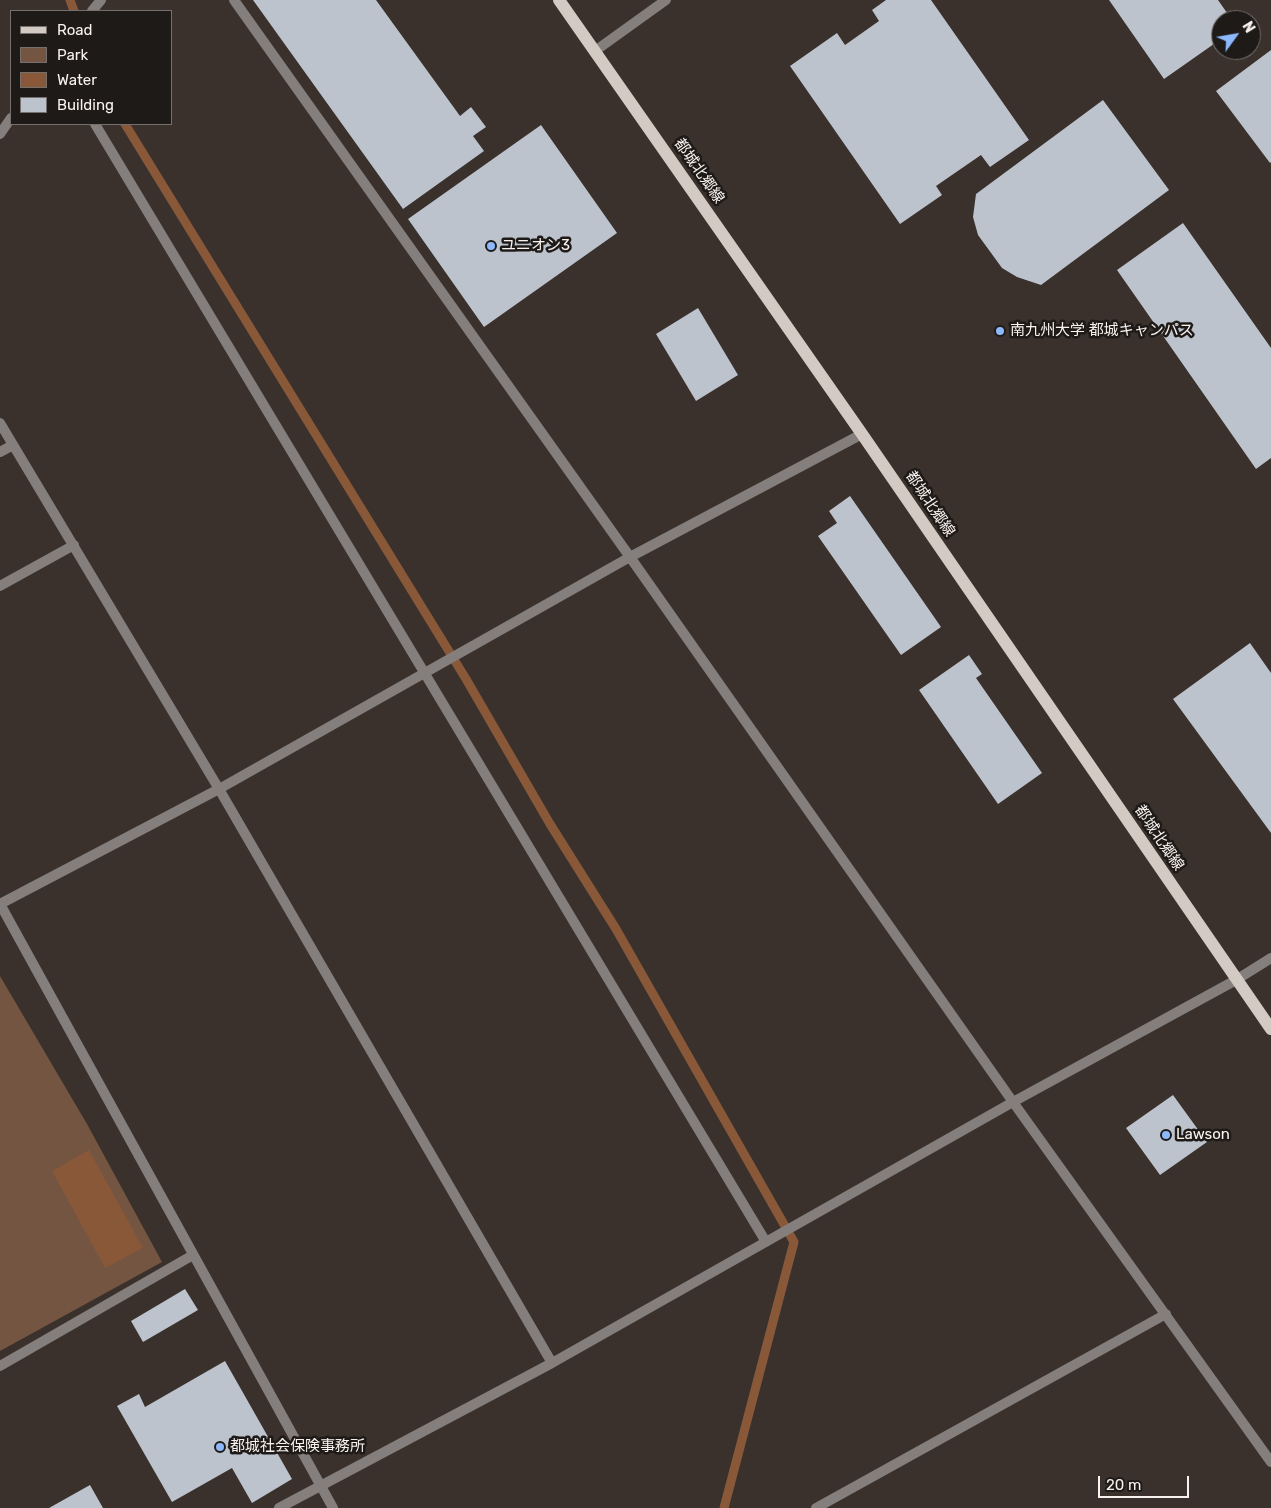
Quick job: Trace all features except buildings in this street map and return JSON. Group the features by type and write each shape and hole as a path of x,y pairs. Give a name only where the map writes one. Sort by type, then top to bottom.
{"main road":[{"name":"都城北郷線","path":"559,0 862,434 1271,1029"}],"street":[{"path":"234,0 1013,1102 1271,1462"},
{"path":"595,52 666,0"},
{"path":"0,134 10,119"},
{"path":"96,125 766,1242"},
{"path":"0,423 219,789 552,1363"},
{"path":"333,1508 0,904 219,789 630,558 862,434"},
{"path":"0,452 13,445"},
{"path":"0,586 74,544"},
{"path":"279,1508 552,1363 1013,1102 1236,980 1271,958"},
{"path":"0,1366 193,1256"},
{"path":"816,1508 1166,1314"}],"green space":[{"path":"0,976 87,1124 162,1262 0,1351"}],"water":[{"path":"89,1150 143,1248 105,1268 52,1171"}],"waterway":[{"path":"70,0 74,10"},
{"path":"126,125 466,679 550,824 616,929 794,1242 724,1508"}],"place":[{"name":"ユニオン3","path":"491,246"},
{"name":"南九州大学 都城キャンパス","path":"1000,331"},
{"name":"Lawson","path":"1166,1135"},
{"name":"都城社会保険事務所","path":"220,1447"}]}
